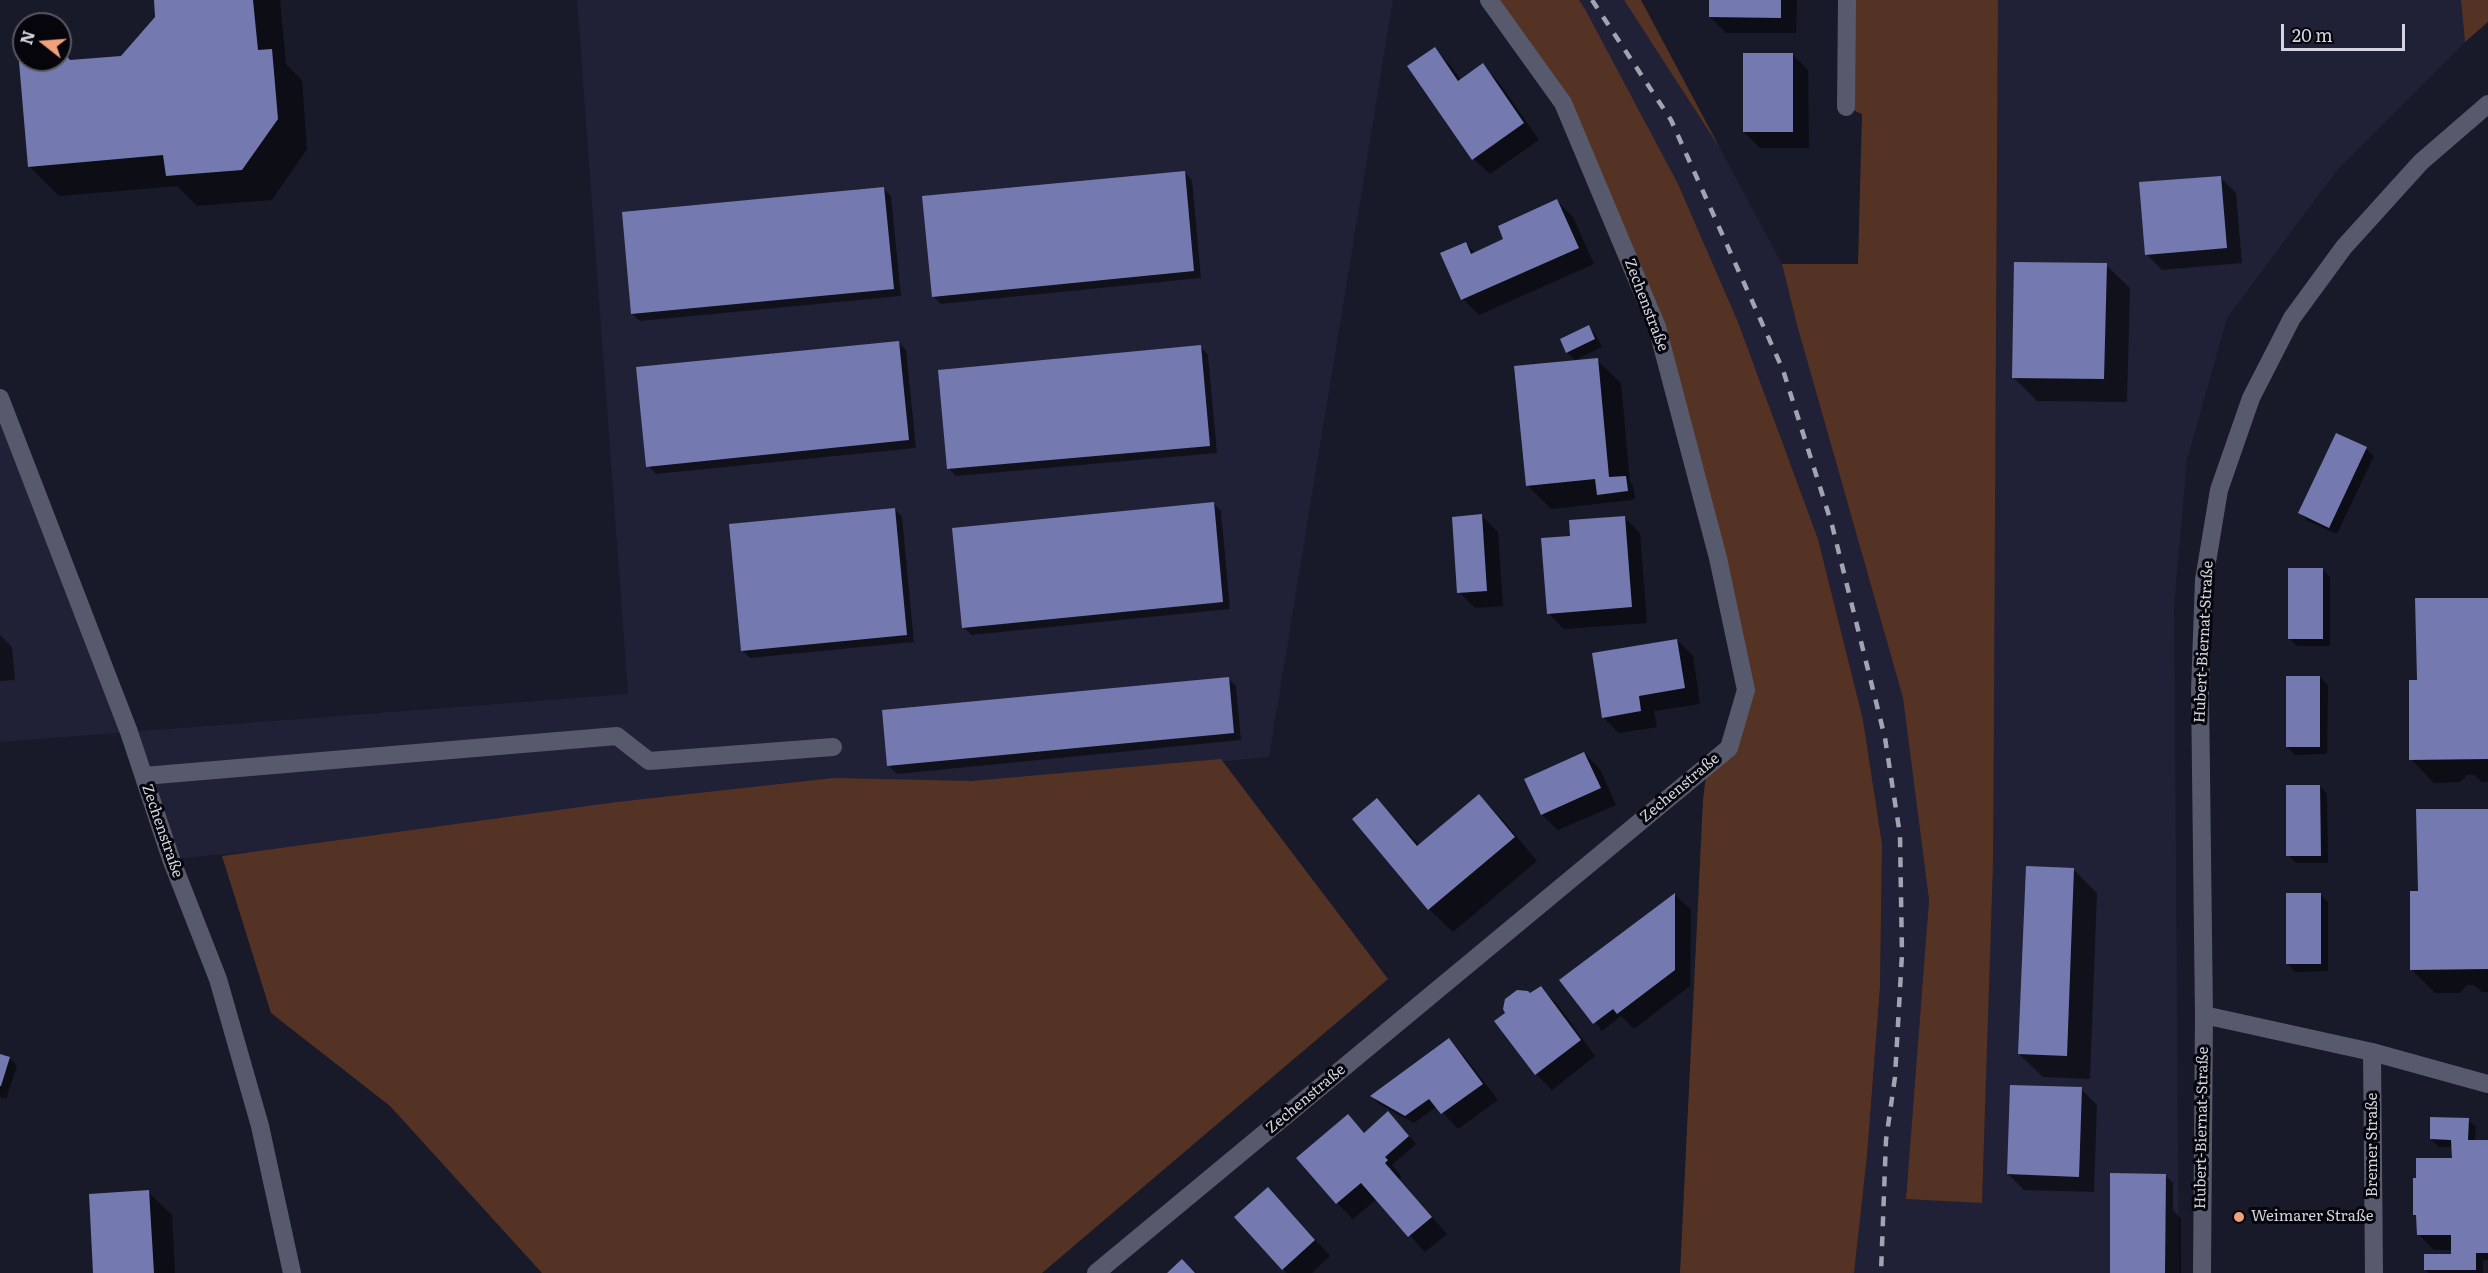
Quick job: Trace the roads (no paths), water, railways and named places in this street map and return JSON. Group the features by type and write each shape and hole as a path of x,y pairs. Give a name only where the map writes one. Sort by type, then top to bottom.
{"street":[{"name":"Zechenstraße","path":"1096,1273 1729,748 1746,690 1718,558 1657,327 1563,103 1489,0"},
{"path":"1846,107 1847,0"},
{"name":"Hubert-Biernat-Straße","path":"2202,1273 2204,1015 2200,680 2204,580 2219,490 2251,399 2292,318 2344,247 2414,170 2488,104"},
{"name":"Zechenstraße","path":"0,398 129,732 171,859 218,979 260,1126 292,1273"},
{"path":"144,776 617,736 649,761 833,747"},
{"path":"2204,1015 2372,1052 2488,1084"},
{"name":"Bremer Straße","path":"2372,1052 2374,1273"}],"railway":[{"path":"1592,0 1671,120 1783,370 1832,525 1885,738 1900,835 1902,954 1895,1077 1886,1140 1881,1273"}],"place":[{"name":"Weimarer Straße","path":"2239,1217"}]}
